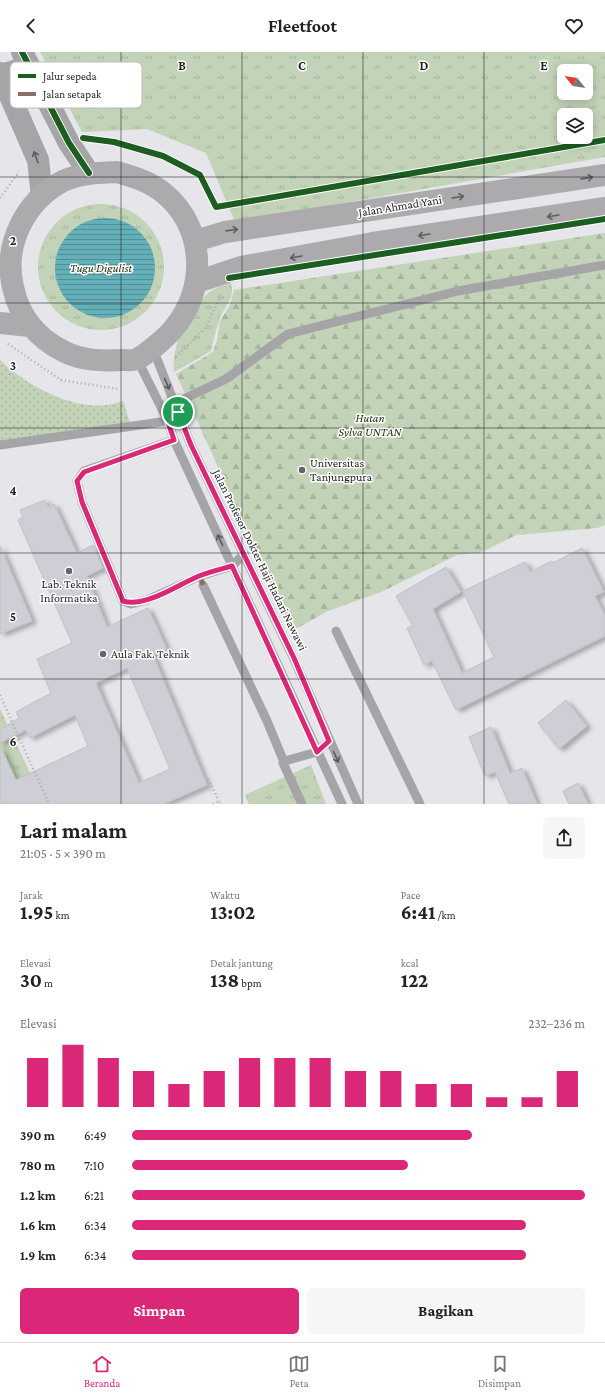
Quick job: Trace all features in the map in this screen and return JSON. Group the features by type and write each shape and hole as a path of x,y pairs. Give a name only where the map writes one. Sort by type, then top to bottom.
{"highway":[{"path":"117,172 143,180 166,195 184,216 195,241 198,261 197,282 191,302 182,319 168,335 145,353 100,361 74,356 50,344 30,326 16,302 6,250 22,219 42,196 64,181 89,173 117,172"},
{"name":"Jalan Ahmad Yani","path":"195,241 225,232 605,175"},
{"path":"197,282 241,268 373,243 605,208"},
{"path":"0,323 30,326"}],"street":[{"path":"10,68 0,74 10,97"},
{"path":"15,108 38,160 42,196"},
{"path":"51,108 70,143 89,173"}],"lane":[{"path":"175,403 226,379 288,334 458,291 605,265"},
{"path":"145,353 174,440 342,804"},
{"name":"Jalan Profesor Dokter Haji Hadari Nawawi","path":"145,353 175,403 191,445 294,658 329,741 358,804"},
{"path":"0,445 168,422 178,412"},
{"path":"174,440 84,472 77,481 82,502 123,601 131,604 147,600 200,576 232,566 244,554"},
{"path":"203,584 267,721 284,762 283,764 302,804"},
{"path":"336,631 420,804"},
{"path":"284,762 317,752 329,741"}],"path":[{"path":"83,138 114,142 163,156 200,175 216,207 605,140"},
{"path":"0,198 23,167"},
{"path":"176,357 206,327 223,292"},
{"path":"0,695 49,804"},
{"path":"208,779 220,803 213,804"}],"green space":[{"path":"40,52 605,52 605,157 235,222 206,153 147,129 82,132 69,108 142,108 142,62 45,62"},
{"name":"Tugu Digulist","path":"107,204 131,211 146,222 157,237 163,255 163,279 157,297 146,312 131,323 113,329 95,330 71,323 56,312 45,297 39,279 38,261 45,237 56,222 71,211 89,205"},
{"name":"Hutan Sylva UNTAN","path":"605,233 605,525 597,528 516,535 480,553 457,555 381,592 328,611 292,631 176,374 213,352 217,340 220,321 230,305 234,290"},
{"path":"230,280 232,286 231,297 221,315 211,351 174,372 175,351 178,340 192,311 206,295"},
{"path":"0,360 26,380 57,397 91,405 107,405 123,401 131,426 0,447"},
{"path":"0,709 45,804 0,804"},
{"path":"311,765 326,804 249,804 245,795"}],"water":[{"name":"Tugu Digulist","path":"105,218 124,222 140,233 151,249 155,268 151,287 140,303 124,314 105,318 86,314 70,303 59,287 55,268 59,249 70,233 86,222"}],"building":[{"path":"45,500 48,507 54,504 77,553 93,545 103,568 87,576 107,627 148,608 167,649 153,655 207,785 164,804 0,804 0,745 16,780 88,746 75,715 30,738 26,730 0,743 0,730 19,718 16,712 51,693 37,659 72,643 18,520 23,517 20,510","holes":["127,668 170,769 139,783 96,683"]},
{"path":"0,546 32,621 0,634"},
{"path":"582,548 604,592 595,596 605,616 605,636 456,710 432,661 424,665 407,628 413,626 396,596 446,567 461,592 433,609 462,673 494,657 463,591 525,562 530,572 552,561 553,563"},
{"path":"566,700 587,726 559,749 538,723"},
{"path":"491,727 510,773 522,768 537,804 509,804 495,772 485,776 469,737"},
{"path":"578,783 588,804 569,804 563,791"}],"marked path":[{"path":"200,576 203,585"}],"cycle path":[{"path":"22,52 27,62"},
{"path":"51,108 69,143 89,173"},
{"path":"83,138 114,142 163,156 200,175 216,207 605,140"},
{"path":"229,278 605,219"}],"place":[{"name":"Universitas Tanjungpura","path":"302,470"},
{"name":"Lab. Teknik Informatika","path":"69,571"},
{"name":"Aula Fak. Teknik","path":"103,654"}],"route":[{"path":"178,412 191,445 294,658 329,741 317,752 232,566 200,576 147,600 131,604 123,601 82,502 77,481 84,472 174,440 168,422 178,412"}]}
